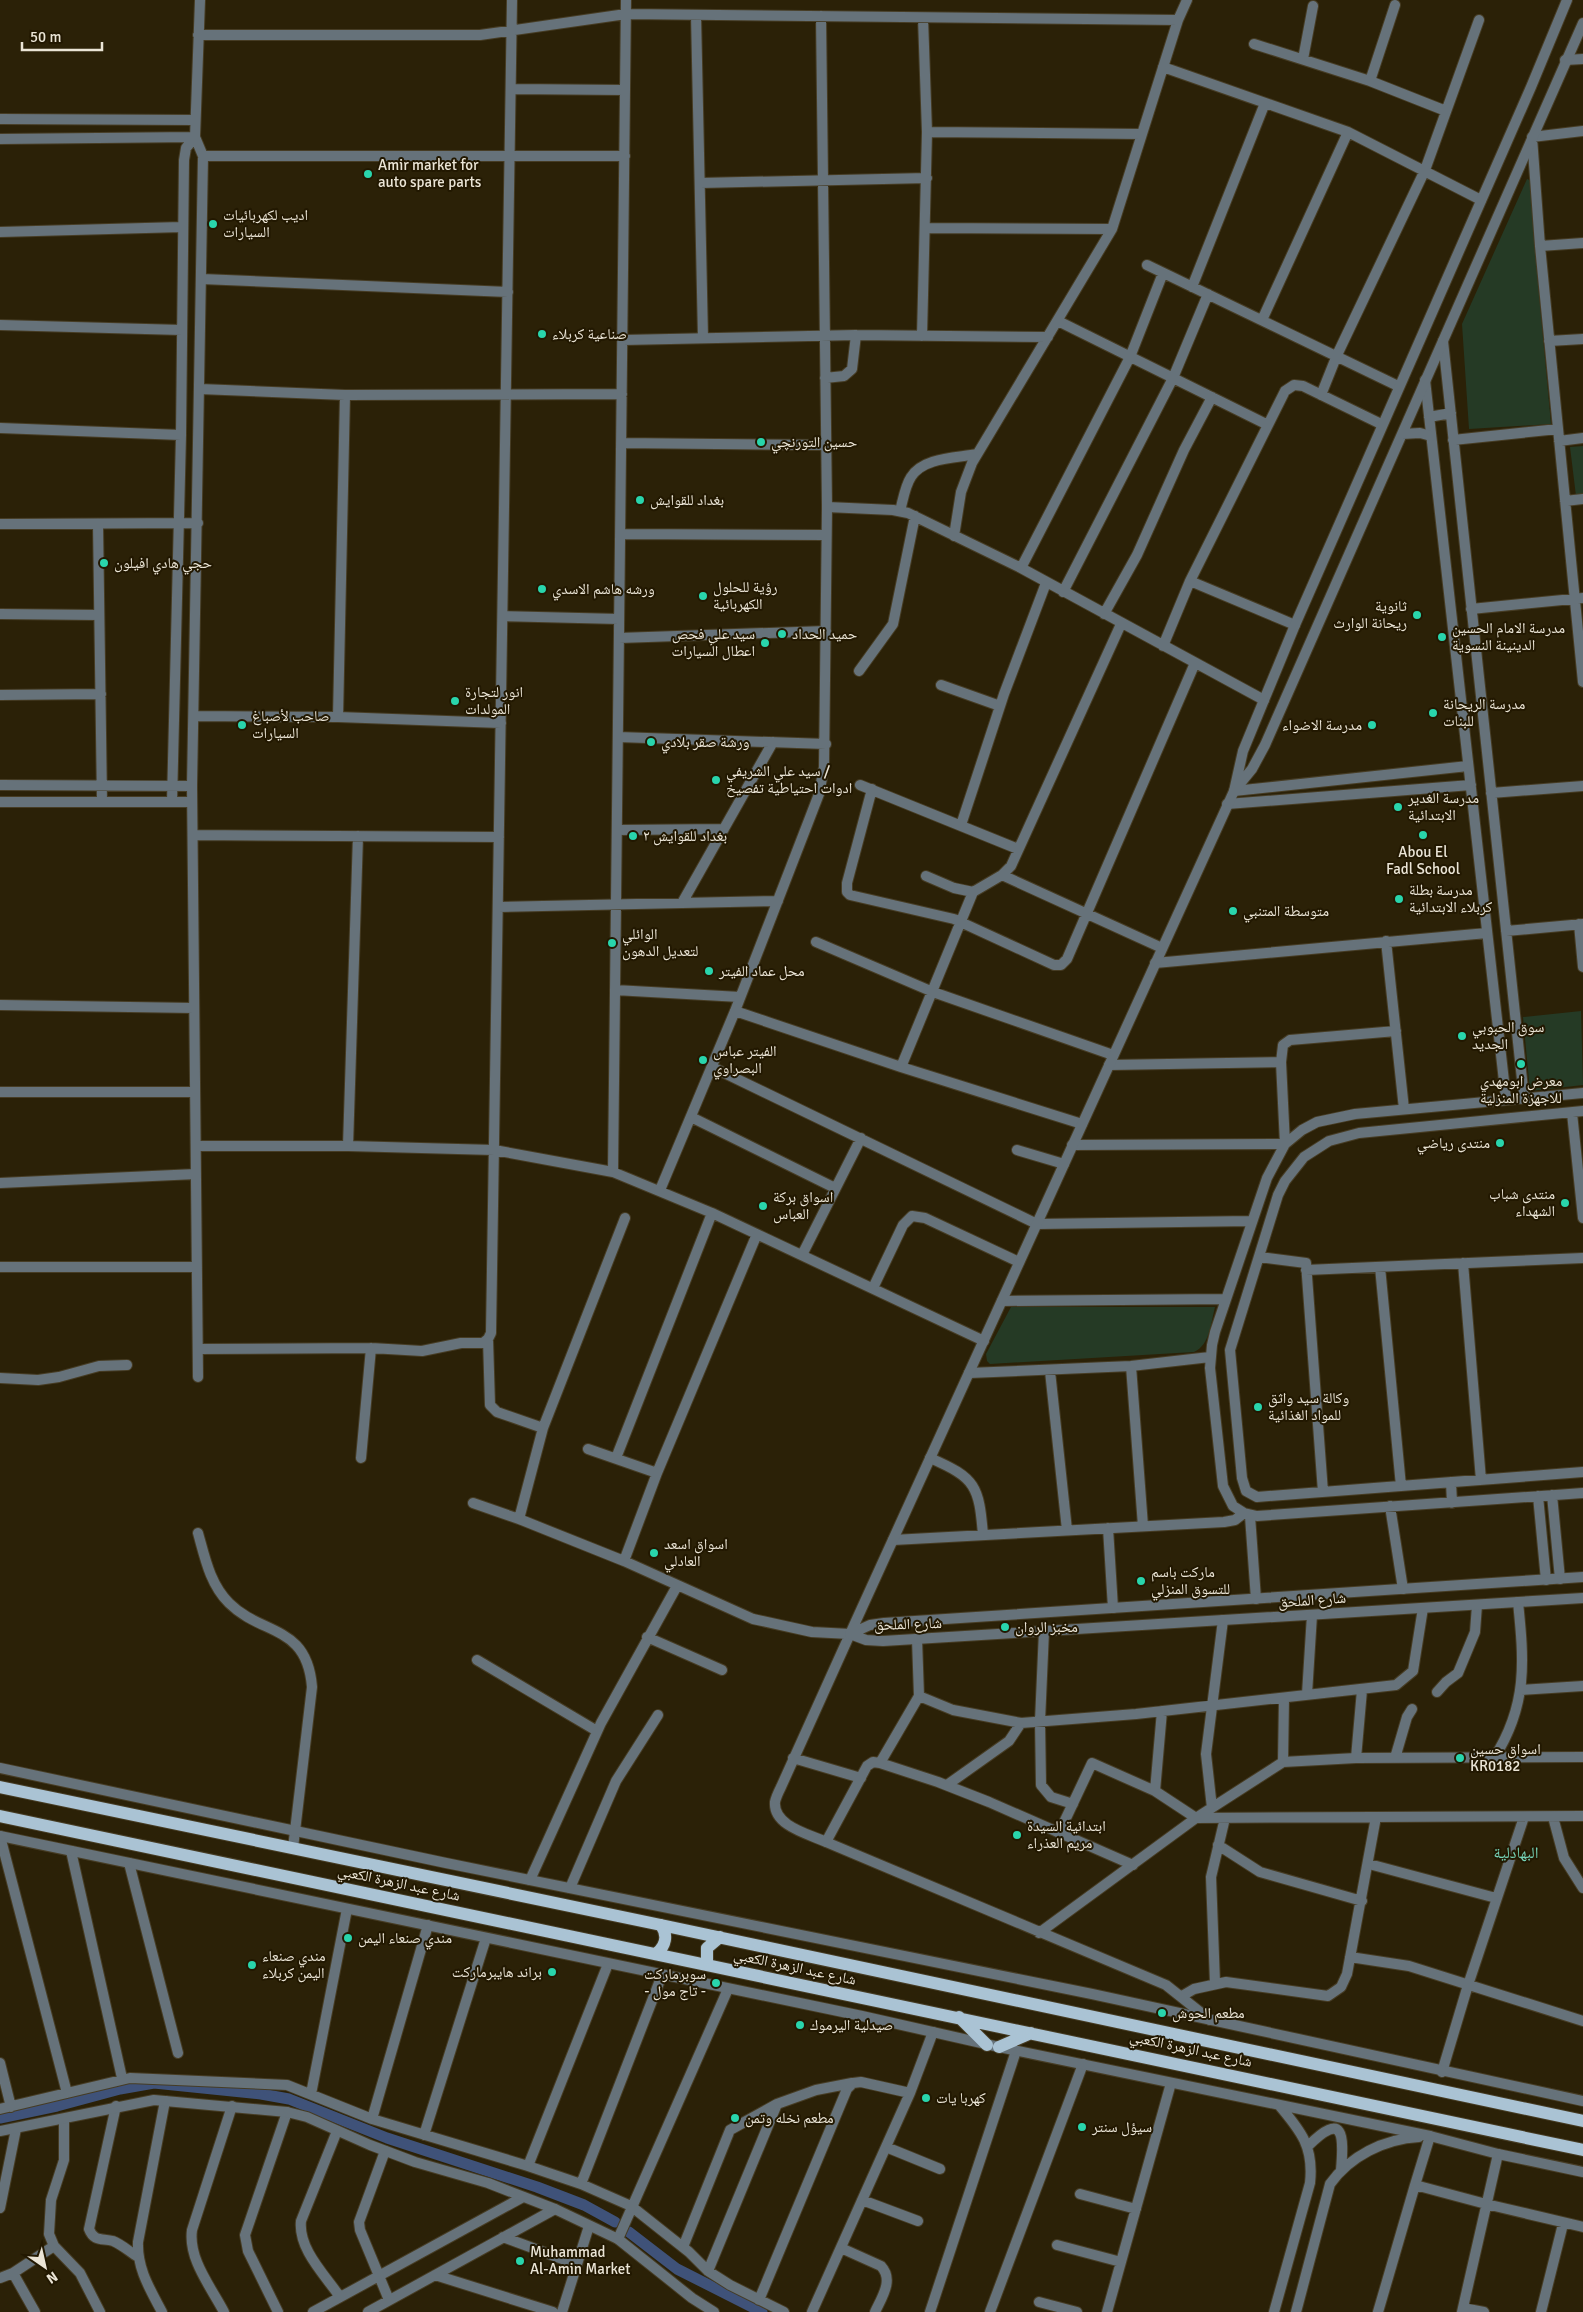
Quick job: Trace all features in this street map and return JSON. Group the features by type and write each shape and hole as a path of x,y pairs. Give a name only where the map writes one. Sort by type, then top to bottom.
{"main road":[{"name":"شارع عبد الزهرة الكعبي","path":"0,1787 661,1924 1583,2120"},
{"name":"شارع عبد الزهرة الكعبي","path":"0,1816 1583,2150"},
{"path":"656,1954 661,1951 666,1935 661,1924"},
{"path":"707,1965 705,1954 707,1948 710,1943 720,1937"},
{"path":"959,2018 993,2046 1031,2032"}],"street":[{"path":"198,1377 192,786 202,279 203,156 195,137 200,0"},
{"path":"512,0 492,1329 488,1339 488,1397 491,1408 497,1412 543,1428"},
{"path":"613,1172 626,0"},
{"path":"954,536 964,482 977,454 1112,229 1178,20 1187,0"},
{"path":"1210,2020 1166,1985 1039,1933 786,1824 779,1817 775,1802 793,1758 1234,790 1243,750 1295,625 1398,386 1531,87 1567,0"},
{"path":"1370,81 1395,5"},
{"path":"1303,59 1312,6"},
{"path":"198,35 480,35 626,14 1178,20"},
{"path":"696,15 703,338"},
{"path":"660,1190 735,1011 778,902 819,794 824,767 826,744 827,507 821,16"},
{"path":"922,336 928,132 923,18"},
{"path":"1321,395 1337,355 1425,170 1479,20"},
{"path":"1234,790 1252,769 1265,745 1583,22"},
{"path":"1254,44 1370,81 1446,111"},
{"path":"1565,60 1583,59"},
{"path":"1163,67 1348,132 1481,200"},
{"path":"511,89 626,90"},
{"path":"1192,287 1265,103"},
{"path":"0,120 195,120"},
{"path":"1532,137 1583,131"},
{"path":"928,132 1142,134"},
{"path":"1262,320 1348,132"},
{"path":"0,139 195,137"},
{"path":"172,802 181,435 184,154 195,137"},
{"path":"1532,137 1540,246 1565,501 1579,598 1583,682"},
{"path":"203,156 625,156"},
{"path":"700,183 927,178"},
{"path":"0,232 182,227"},
{"path":"926,228 1112,229"},
{"path":"1540,246 1583,243"},
{"path":"1146,266 1337,355 1398,386"},
{"path":"1021,568 1130,356 1163,273"},
{"path":"202,279 508,292"},
{"path":"1063,592 1173,378 1208,294"},
{"path":"1058,321 1268,425"},
{"path":"0,325 182,330"},
{"path":"622,340 856,335 1048,338"},
{"path":"825,378 844,376 852,369 856,335"},
{"path":"1549,342 1583,339"},
{"path":"1443,341 1524,1098"},
{"path":"1425,380 1506,1100"},
{"path":"1164,646 1190,581 1285,391 1294,386 1303,386 1382,424"},
{"path":"200,389 345,395 622,394"},
{"path":"338,717 345,395"},
{"path":"1104,614 1137,555 1184,450 1212,397"},
{"path":"1429,417 1451,413"},
{"path":"0,428 181,435"},
{"path":"1454,440 1558,429"},
{"path":"1402,434 1420,433 1431,436"},
{"path":"1559,441 1583,438"},
{"path":"621,443 826,445"},
{"path":"900,511 909,481 918,468 938,460 977,454"},
{"path":"1565,501 1583,499"},
{"path":"827,507 900,511 915,516 1021,568 1264,700"},
{"path":"860,670 888,633 895,618 915,516"},
{"path":"0,524 198,523"},
{"path":"98,524 102,802"},
{"path":"620,534 826,535"},
{"path":"1190,581 1295,625"},
{"path":"961,825 1000,706 1046,583"},
{"path":"1472,609 1579,598"},
{"path":"0,614 99,615"},
{"path":"503,616 619,619"},
{"path":"901,1067 973,892 1002,876 1011,866 1121,624"},
{"path":"619,638 826,632"},
{"path":"872,789 847,882 847,892 850,895 961,922 1058,966 1067,959 1196,663"},
{"path":"941,685 1000,706"},
{"path":"0,695 100,694"},
{"path":"194,716 338,717 501,723"},
{"path":"618,736 826,744"},
{"path":"682,903 773,742"},
{"path":"1234,790 1468,766"},
{"path":"0,785 192,786"},
{"path":"860,785 1018,848"},
{"path":"1227,804 1471,785"},
{"path":"1491,793 1583,786"},
{"path":"0,802 192,802"},
{"path":"617,830 724,829"},
{"path":"192,835 499,837"},
{"path":"348,1146 358,836"},
{"path":"926,876 954,888 973,892"},
{"path":"1002,876 1162,948"},
{"path":"498,907 778,902"},
{"path":"1506,931 1581,924 1583,967"},
{"path":"1155,963 1487,933"},
{"path":"1386,941 1404,1108"},
{"path":"816,942 933,992 1111,1060 1281,1062"},
{"path":"615,990 740,997"},
{"path":"0,1006 194,1008"},
{"path":"735,1011 901,1067 1082,1124"},
{"path":"1285,1144 1281,1062 1281,1049 1283,1045 1290,1040 1396,1030"},
{"path":"712,1067 1037,1224 1251,1222"},
{"path":"0,1092 195,1092"},
{"path":"1247,1514 1233,1506 1223,1486 1210,1357 1212,1345 1251,1222 1267,1178 1285,1144 1302,1130 1317,1122 1355,1114 1583,1093"},
{"path":"1439,1105 1440,1125"},
{"path":"1583,1218 1578,1112 1344,1136 1316,1148 1304,1157 1285,1181 1278,1195 1230,1350 1244,1486 1250,1495 1264,1498 1583,1472"},
{"path":"691,1117 835,1188"},
{"path":"802,1255 862,1138"},
{"path":"1072,1145 1285,1144"},
{"path":"196,1146 348,1146 494,1150 613,1172 712,1213 984,1340"},
{"path":"1017,1150 1064,1164"},
{"path":"0,1183 196,1174"},
{"path":"616,1458 712,1213"},
{"path":"873,1288 903,1224 912,1216 925,1218 1019,1262"},
{"path":"519,1519 543,1428 625,1218"},
{"path":"624,1561 657,1473 757,1234"},
{"path":"1259,1257 1306,1263 1323,1492"},
{"path":"1306,1270 1583,1258"},
{"path":"1463,1263 1481,1480"},
{"path":"0,1267 197,1268"},
{"path":"1380,1267 1402,1486"},
{"path":"1236,1268 1254,1271"},
{"path":"1002,1301 1226,1300"},
{"path":"198,1349 371,1348 422,1351 461,1343 483,1342 488,1339"},
{"path":"361,1458 371,1348"},
{"path":"969,1373 1131,1366 1210,1357"},
{"path":"0,1378 38,1380 59,1377 99,1366 127,1365"},
{"path":"1131,1366 1142,1526"},
{"path":"1050,1371 1067,1530"},
{"path":"588,1449 657,1473"},
{"path":"930,1458 963,1474 973,1484 980,1502 983,1535"},
{"path":"1451,1482 1452,1503"},
{"path":"893,1540 1229,1521 1247,1514 1452,1503 1583,1493"},
{"path":"1552,1495 1560,1579"},
{"path":"1538,1496 1546,1580"},
{"path":"473,1503 519,1519 624,1561 754,1619 812,1632 850,1634"},
{"path":"1390,1506 1403,1589"},
{"path":"1247,1514 1256,1599"},
{"path":"1108,1528 1113,1608"},
{"path":"198,1534 213,1580 223,1596 245,1615 276,1630 291,1640 302,1654 309,1670 312,1688 293,1848"},
{"name":"شارع الملحق","path":"850,1634 870,1625 884,1623 1583,1577"},
{"path":"1488,1584 1485,1592 1489,1604"},
{"path":"530,1880 597,1731 647,1637 677,1586"},
{"path":"1458,1586 1463,1595 1460,1606"},
{"name":"شارع الملحق","path":"850,1634 874,1641 917,1639 1583,1598"},
{"path":"1494,1758 1506,1739 1522,1690 1524,1666 1518,1602"},
{"path":"1437,1692 1458,1673 1476,1632 1477,1605"},
{"path":"919,1696 953,1710 1021,1723 1162,1712 1396,1685 1412,1672 1423,1608"},
{"path":"1307,1694 1312,1615"},
{"path":"1212,1808 1206,1754 1223,1620"},
{"path":"1044,1631 1040,1721 1042,1785 1051,1797 1073,1804"},
{"path":"647,1637 722,1670"},
{"path":"880,1763 919,1696 917,1639"},
{"path":"477,1660 597,1731"},
{"path":"1522,1690 1583,1686"},
{"path":"1356,1758 1362,1690"},
{"path":"1283,1762 1284,1698"},
{"path":"1395,1758 1404,1726 1412,1709"},
{"path":"1155,1791 1162,1712"},
{"path":"570,1888 616,1781 658,1715"},
{"path":"947,1785 1009,1741 1021,1723"},
{"path":"1039,1933 1196,1818 1283,1762 1356,1758 1583,1757"},
{"path":"793,1758 861,1778"},
{"path":"826,1842 866,1766 873,1762 947,1785 1133,1865"},
{"path":"1059,1833 1092,1763 1155,1791 1196,1818 1583,1816"},
{"path":"0,1768 530,1880 1092,1994 1442,2072 1583,2101"},
{"path":"1182,1996 1194,1989 1226,1982 1328,1996 1341,1987 1347,1974 1369,1864 1376,1817"},
{"path":"1442,2072 1468,1984 1524,1817"},
{"path":"1553,1817 1564,1858 1580,1884"},
{"path":"1215,1983 1211,1877 1225,1818"},
{"path":"67,2093 0,1836 428,1925 1016,2051 1430,2136 1498,2154 1583,2172"},
{"path":"1218,1845 1260,1872 1362,1901"},
{"path":"71,1851 122,2078"},
{"path":"129,1863 178,2053"},
{"path":"1369,1864 1496,1898"},
{"path":"1580,1884 1583,1871"},
{"path":"311,2094 347,1909"},
{"path":"372,2119 428,1925"},
{"path":"424,2135 486,1938"},
{"path":"1350,1957 1409,1966 1583,2021"},
{"path":"528,2166 608,1964"},
{"path":"581,2184 662,1975"},
{"path":"618,2240 631,2206 728,1989"},
{"path":"812,2312 910,2093 933,2032"},
{"path":"930,2312 1016,2051"},
{"path":"0,2063 11,2107"},
{"path":"990,2312 1083,2064"},
{"path":"0,2108 11,2107 122,2078 170,2078 287,2084 372,2119 528,2166 581,2184 631,2206 682,2247 708,2271 784,2312"},
{"path":"682,2247 730,2130 777,2104 816,2090 861,2082 910,2093"},
{"path":"759,2300 847,2089 853,2083"},
{"path":"1107,2312 1171,2083"},
{"path":"0,2132 116,2106 154,2100 287,2112 306,2117 385,2151 488,2183 555,2209 618,2240 692,2298 714,2312"},
{"path":"162,2312 143,2275 138,2257 138,2242 164,2101"},
{"path":"708,2271 777,2104"},
{"path":"1274,2312 1310,2183 1312,2158 1308,2146 1297,2128 1279,2105"},
{"path":"116,2106 89,2229 91,2235 97,2239 114,2241 138,2257"},
{"path":"224,2312 193,2254 190,2243 192,2230 232,2106"},
{"path":"278,2312 248,2251 245,2235 287,2112"},
{"path":"64,2119 64,2160 51,2200 49,2234 54,2246 80,2273 100,2312"},
{"path":"0,2208 16,2129"},
{"path":"1308,2146 1324,2130 1333,2129 1340,2132 1343,2139 1341,2170"},
{"path":"337,2131 300,2230 308,2250 340,2297"},
{"path":"1296,2312 1330,2184 1341,2170 1375,2148 1400,2139 1430,2136"},
{"path":"1378,2312 1430,2136"},
{"path":"886,2147 940,2169"},
{"path":"385,2151 359,2222 360,2230 378,2276 390,2300"},
{"path":"1484,2312 1463,2310 1498,2154"},
{"path":"1416,2184 1563,2224 1583,2227"},
{"path":"1080,2194 1136,2209"},
{"path":"313,2312 523,2196"},
{"path":"862,2200 918,2222"},
{"path":"373,2311 555,2209"},
{"path":"1541,2312 1563,2224"},
{"path":"562,2312 589,2226"},
{"path":"502,2237 576,2264"},
{"path":"1057,2245 1121,2262"},
{"path":"0,2278 13,2273 54,2246"},
{"path":"841,2248 881,2266 886,2271 887,2284 875,2312"},
{"path":"13,2273 35,2312"},
{"path":"435,2275 553,2312"},
{"path":"1039,2302 1077,2312"}],"green space":[{"path":"1527,179 1534,182 1533,229 1551,424 1469,429 1462,324"},
{"path":"1583,446 1583,495 1576,496 1570,447"},
{"path":"1581,1011 1583,1085 1530,1091 1523,1017"},
{"path":"1011,1307 1215,1307 1207,1339 1194,1352 990,1364 987,1361 986,1354"}],"waterway":[{"path":"0,2118 57,2106 120,2089 154,2083 261,2094 289,2099 387,2138 537,2187 584,2205 615,2222"},
{"path":"629,2232 677,2269 762,2312"}],"place":[{"name":"Amir market for auto spare parts","path":"368,174"},
{"name":"اديب لكهربائيات السيارات","path":"213,224"},
{"name":"صناعية كربلاء","path":"542,334"},
{"name":"حسين التورنچي","path":"761,442"},
{"name":"بغداد للقوايش","path":"640,500"},
{"name":"حجي هادي افيلون","path":"104,563"},
{"name":"ورشه هاشم الاسدي","path":"542,589"},
{"name":"رؤية للحلول الكهربائية","path":"703,596"},
{"name":"ثانوية ريحانة الوارث","path":"1417,615"},
{"name":"حميد الحداد","path":"782,634"},
{"name":"مدرسة الامام الحسين الدينينة النسوية","path":"1442,637"},
{"name":"سيد علي فحص اعطال السيارات","path":"765,643"},
{"name":"انور لتجارة المولدات","path":"455,701"},
{"name":"مدرسة الريحانة للبنات","path":"1433,713"},
{"name":"صاحب لأصباغ السيارات","path":"242,725"},
{"name":"مدرسة الاضواء","path":"1372,725"},
{"name":"ورشة صقر بلادي","path":"651,742"},
{"name":"سيد علي الشريفي / ادوات احتياطية تفصيخ","path":"716,780"},
{"name":"مدرسة الغدير الابتدائية","path":"1398,807"},
{"name":"Abou El Fadl School","path":"1423,835"},
{"name":"بغداد للقوايش ٢","path":"633,836"},
{"name":"مدرسة بطلة كربلاء الابتدائية","path":"1399,899"},
{"name":"متوسطة المتنبي","path":"1233,911"},
{"name":"الوائلي لتعديل الدهون","path":"612,943"},
{"name":"محل عماد الفيتر","path":"709,971"},
{"name":"سوق الحبوبي الجديد","path":"1462,1036"},
{"name":"الفيتر عباس البصراوي","path":"703,1060"},
{"name":"معرض ابومهدي للاجهزة المنزلية","path":"1521,1064"},
{"name":"منتدى رياضي","path":"1500,1143"},
{"name":"منتدى شباب الشهداء","path":"1565,1203"},
{"name":"اسواق بركة العباس","path":"763,1206"},
{"name":"وكالة سيد واثق للمواد الغذائية","path":"1258,1407"},
{"name":"اسواق اسعد العادلي","path":"654,1553"},
{"name":"ماركت باسم للتسوق المنزلي","path":"1141,1581"},
{"name":"مخبز الروان","path":"1005,1627"},
{"name":"اسواق حسين KR0182","path":"1460,1758"},
{"name":"ابتدائية السيدة مريم العذراء","path":"1017,1835"},
{"name":"مندي صنعاء اليمن","path":"348,1938"},
{"name":"مندي صنعاء اليمن كربلاء","path":"252,1965"},
{"name":"براند هايبرماركت","path":"552,1972"},
{"name":"سوبرماركت - تاج مول -","path":"716,1983"},
{"name":"مطعم الحوش","path":"1162,2013"},
{"name":"صيدلية اليرموك","path":"800,2025"},
{"name":"كهربا يات","path":"926,2098"},
{"name":"مطعم نخله وتمن","path":"735,2118"},
{"name":"سيؤل سنتر","path":"1082,2127"},
{"name":"Muhammad Al-Amin Market","path":"520,2261"}],"district":[{"name":"البهادلية","path":"1516,1853"}]}
